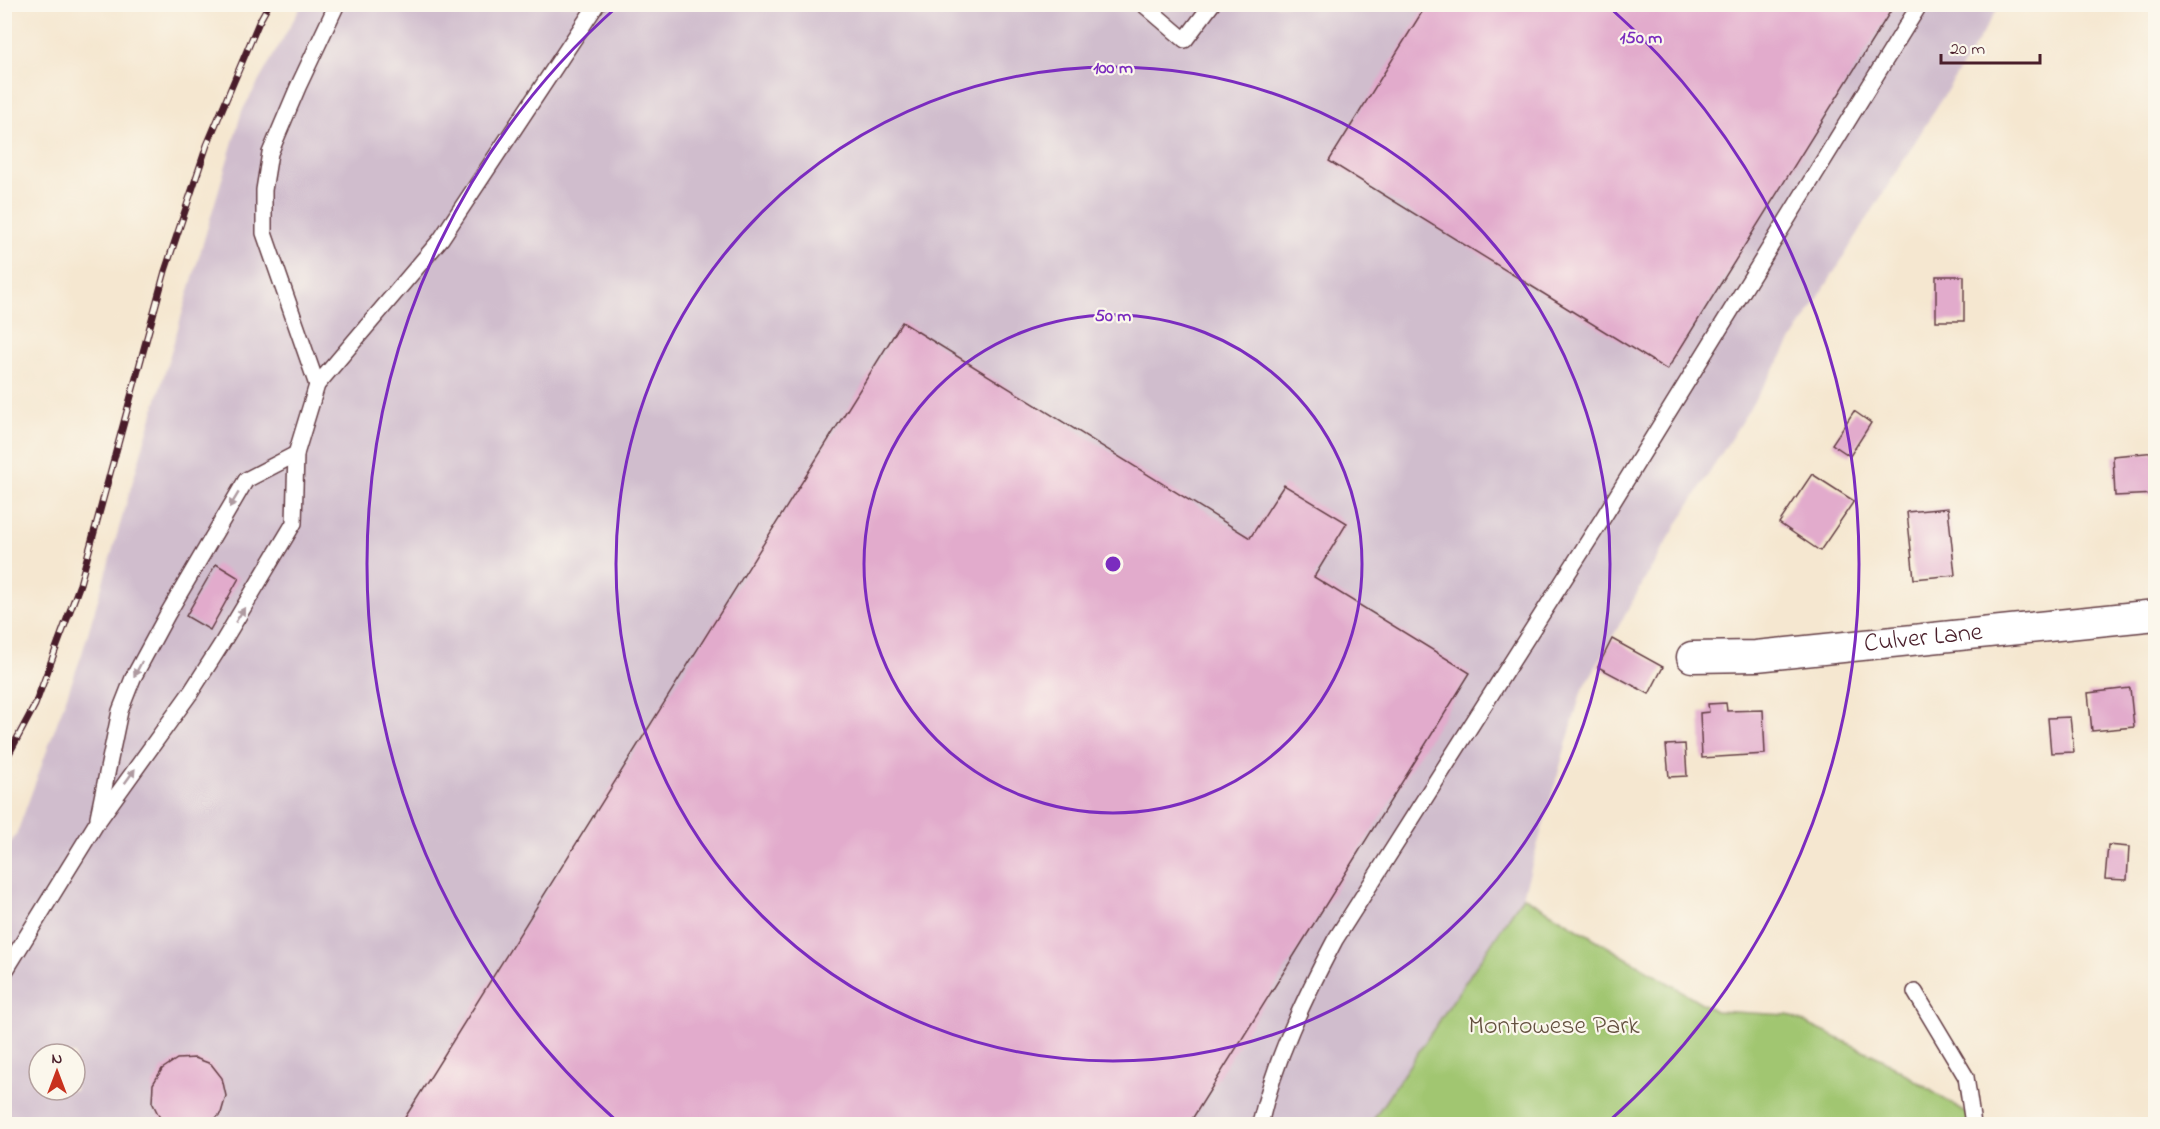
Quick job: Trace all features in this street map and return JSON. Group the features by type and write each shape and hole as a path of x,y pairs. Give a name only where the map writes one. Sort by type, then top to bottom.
{"street":[{"name":"Culver Lane","path":"1692,657 1756,656 2156,615"}],"lane":[{"path":"317,385 264,233 264,190 270,153 337,4"},
{"path":"4,973 96,824 191,692 256,590 294,524 297,454 317,385 441,239 597,4"},
{"path":"1143,4 1185,40 1212,4"},
{"path":"1260,1125 1278,1061 1305,998 1335,940 1604,518 1920,4"},
{"path":"96,824 120,711 133,678 167,615 246,480 297,454"},
{"path":"1915,992 1966,1077 1974,1125"}],"shaded area":[{"path":"302,5 2000,5 1661,551 1581,693 1523,896 1370,1124 5,1124 4,853 17,833 81,657 242,111"}],"green space":[{"name":"Montowese Park","path":"1523,896 1715,1011 1788,1015 1882,1059 1983,1124 1370,1124"}],"building":[{"path":"1427,4 1895,4 1667,370 1329,161"},
{"path":"1936,276 1964,276 1964,321 1936,321"},
{"path":"902,322 1250,538 1284,485 1347,523 1314,577 1470,673 1189,1124 401,1124"},
{"path":"1854,411 1871,423 1850,456 1832,444"},
{"path":"2156,452 2156,494 2115,496 2113,456"},
{"path":"1812,474 1854,501 1820,551 1779,523"},
{"path":"1948,508 1955,575 1914,579 1907,512"},
{"path":"216,564 239,578 210,630 186,616"},
{"path":"1612,639 1663,667 1649,694 1598,667"},
{"path":"2130,688 2134,727 2092,731 2088,693"},
{"path":"1726,703 1727,711 1763,710 1765,754 1702,758 1700,713 1709,712 1708,704"},
{"path":"2070,717 2074,752 2051,753 2048,718"},
{"path":"1685,744 1687,776 1669,777 1666,745"},
{"path":"2108,845 2129,847 2127,880 2105,879"},
{"path":"195,1058 211,1064 222,1078 226,1096 221,1113 210,1124 169,1124 160,1118 152,1102 153,1084 162,1069 177,1059"}],"railway":[{"path":"4,763 35,705 80,584 165,271 207,145 259,22 269,4"}]}
